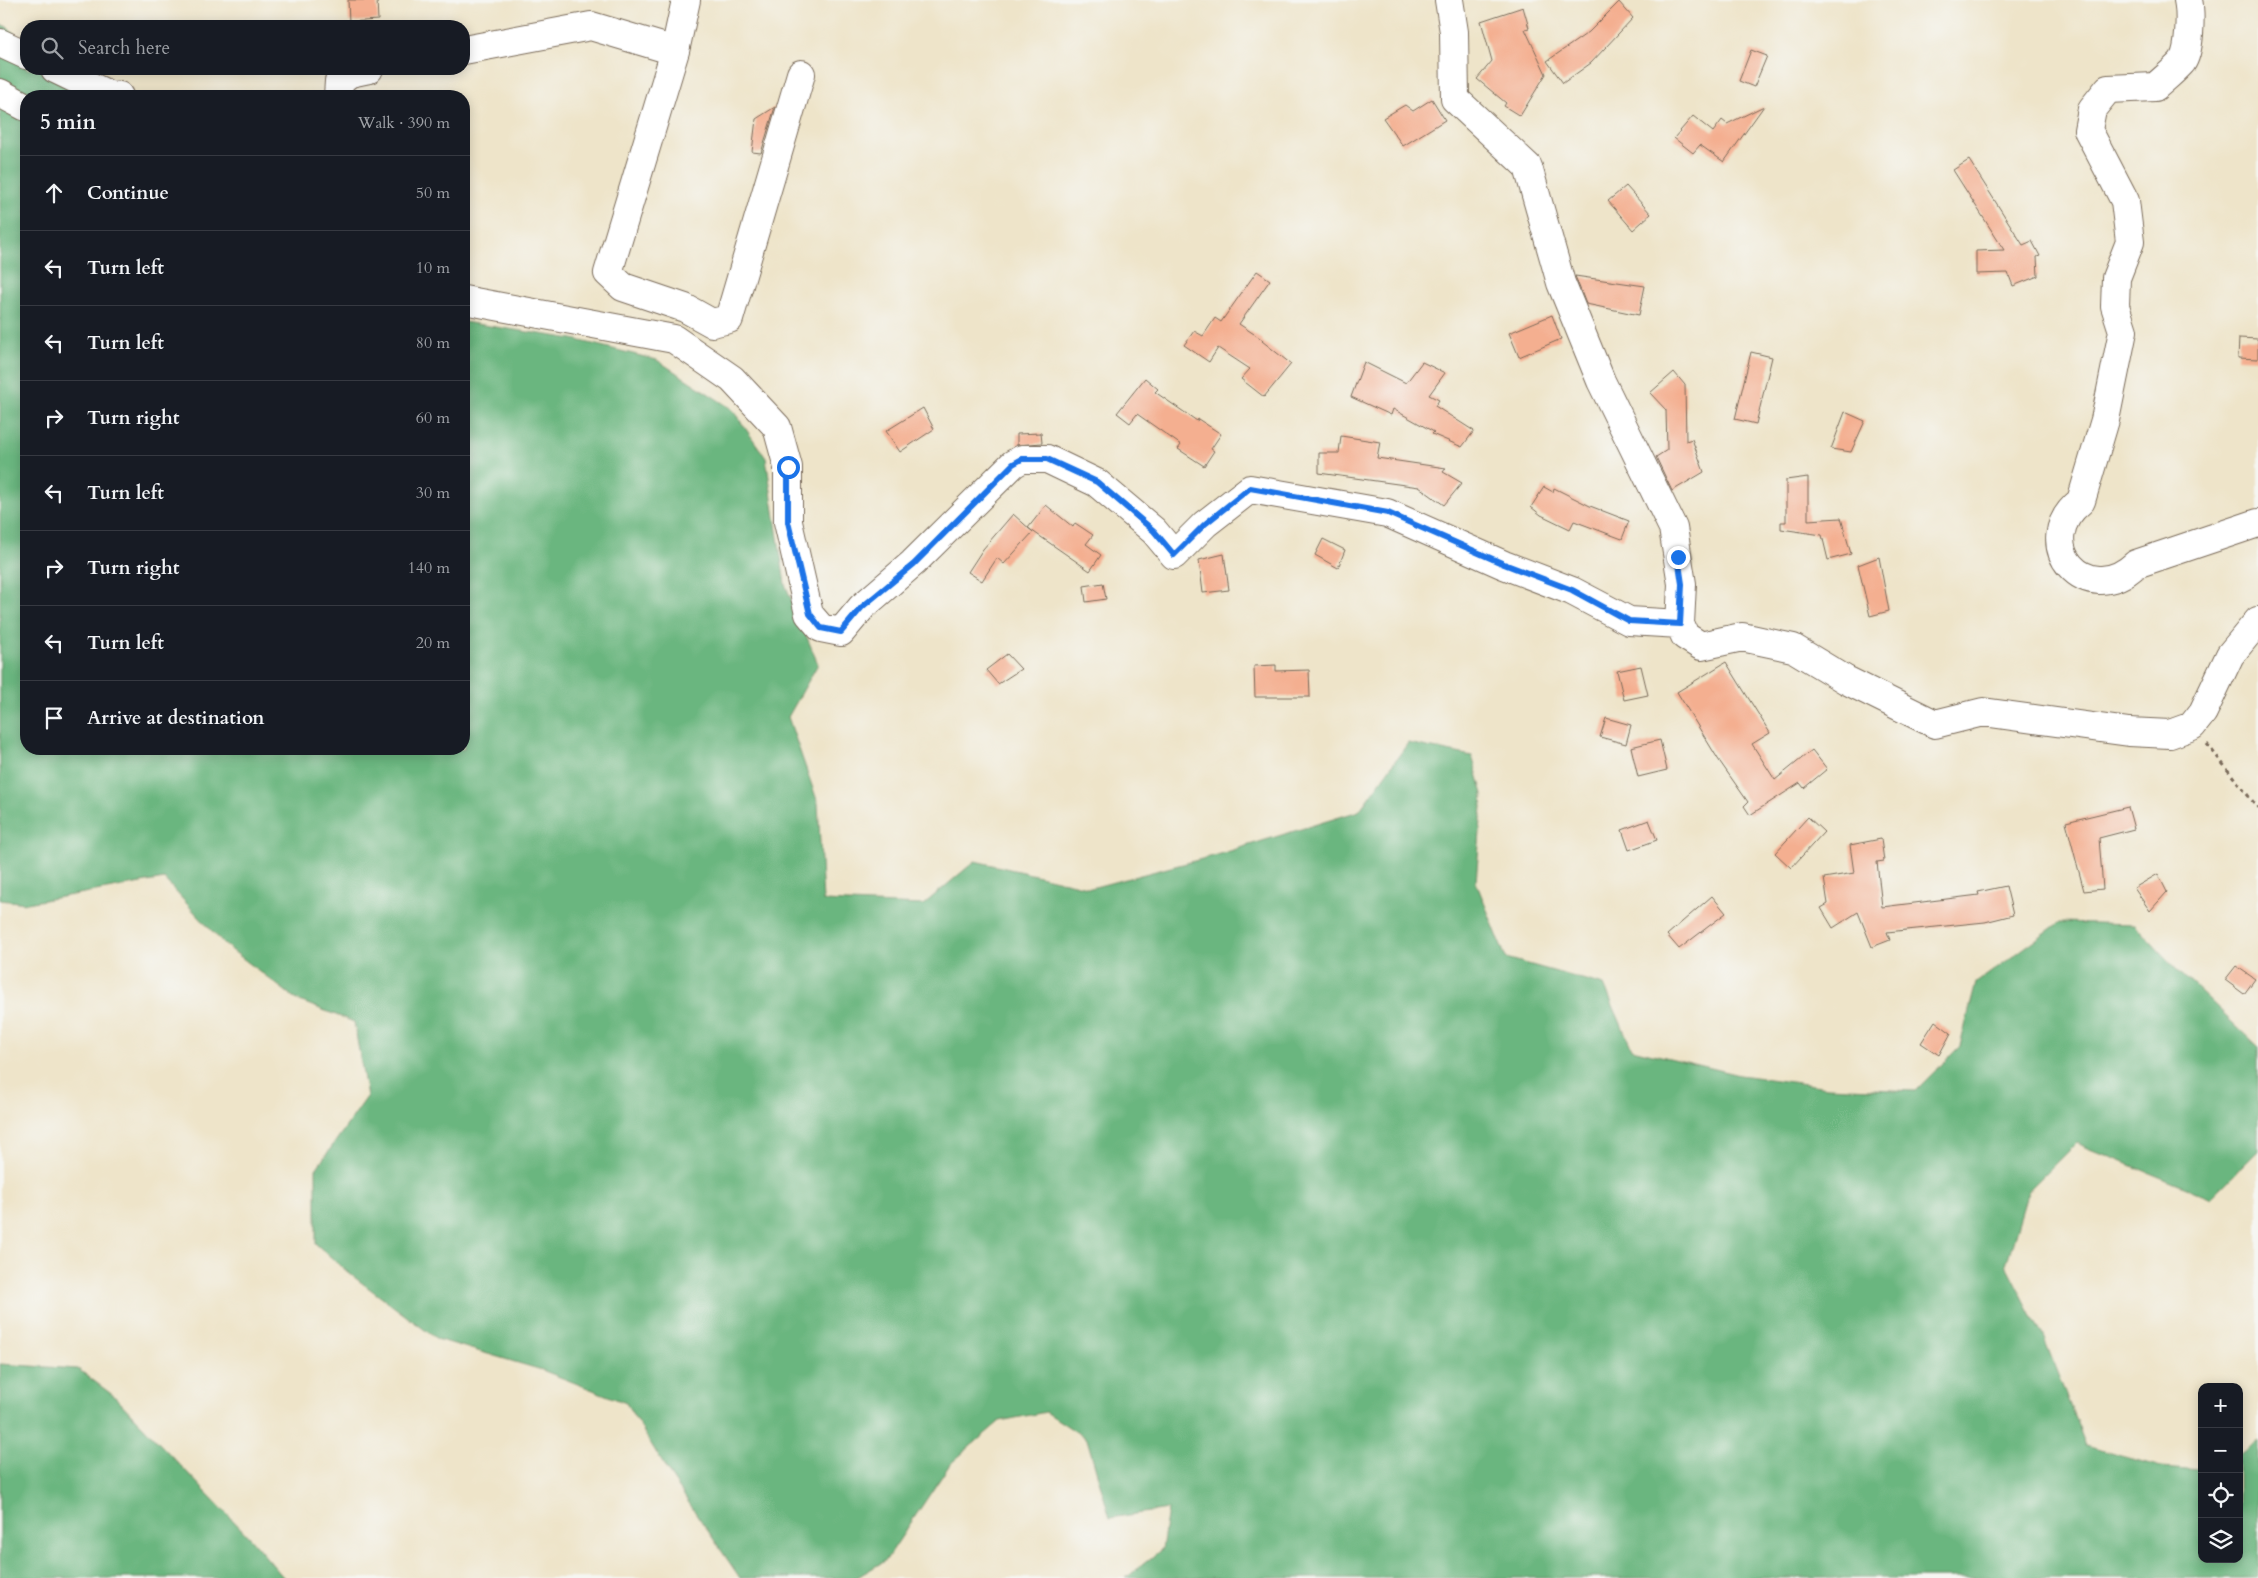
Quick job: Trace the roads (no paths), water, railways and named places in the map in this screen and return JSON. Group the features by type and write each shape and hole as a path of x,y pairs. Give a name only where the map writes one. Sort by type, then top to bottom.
{"street":[{"path":"686,0 675,51 608,272 623,287 685,308 712,323 729,319 801,74"},
{"path":"1449,0 1454,32 1455,99 1528,167 1561,283 1602,381 1673,528 1682,584 1680,624 1685,636 1701,646 1742,637 1793,648 1846,680 1935,724 1983,712 2129,732 2170,734 2192,726 2203,712 2230,655 2258,621"},
{"path":"2188,0 2190,9 2188,41 2183,61 2155,87 2108,89 2092,109 2088,130 2125,201 2130,242 2116,278 2115,306 2123,331 2105,420 2082,501 2071,510 2063,521 2060,534 2061,548 2066,561 2075,571 2087,578 2100,581 2114,579 2126,573 2136,564 2258,523"},
{"path":"470,49 591,26 675,51"},
{"path":"0,43 20,52"},
{"path":"68,75 100,90"},
{"path":"339,90 340,82 348,75"},
{"path":"0,93 20,104"},
{"path":"470,301 674,339 732,379 778,427 788,467 788,522 810,614 821,628 841,632 862,607 914,564 1013,464 1022,459 1047,459 1097,482 1154,531 1174,555 1205,524 1250,488 1388,513 1504,564 1572,590 1629,621 1680,624"}]}
